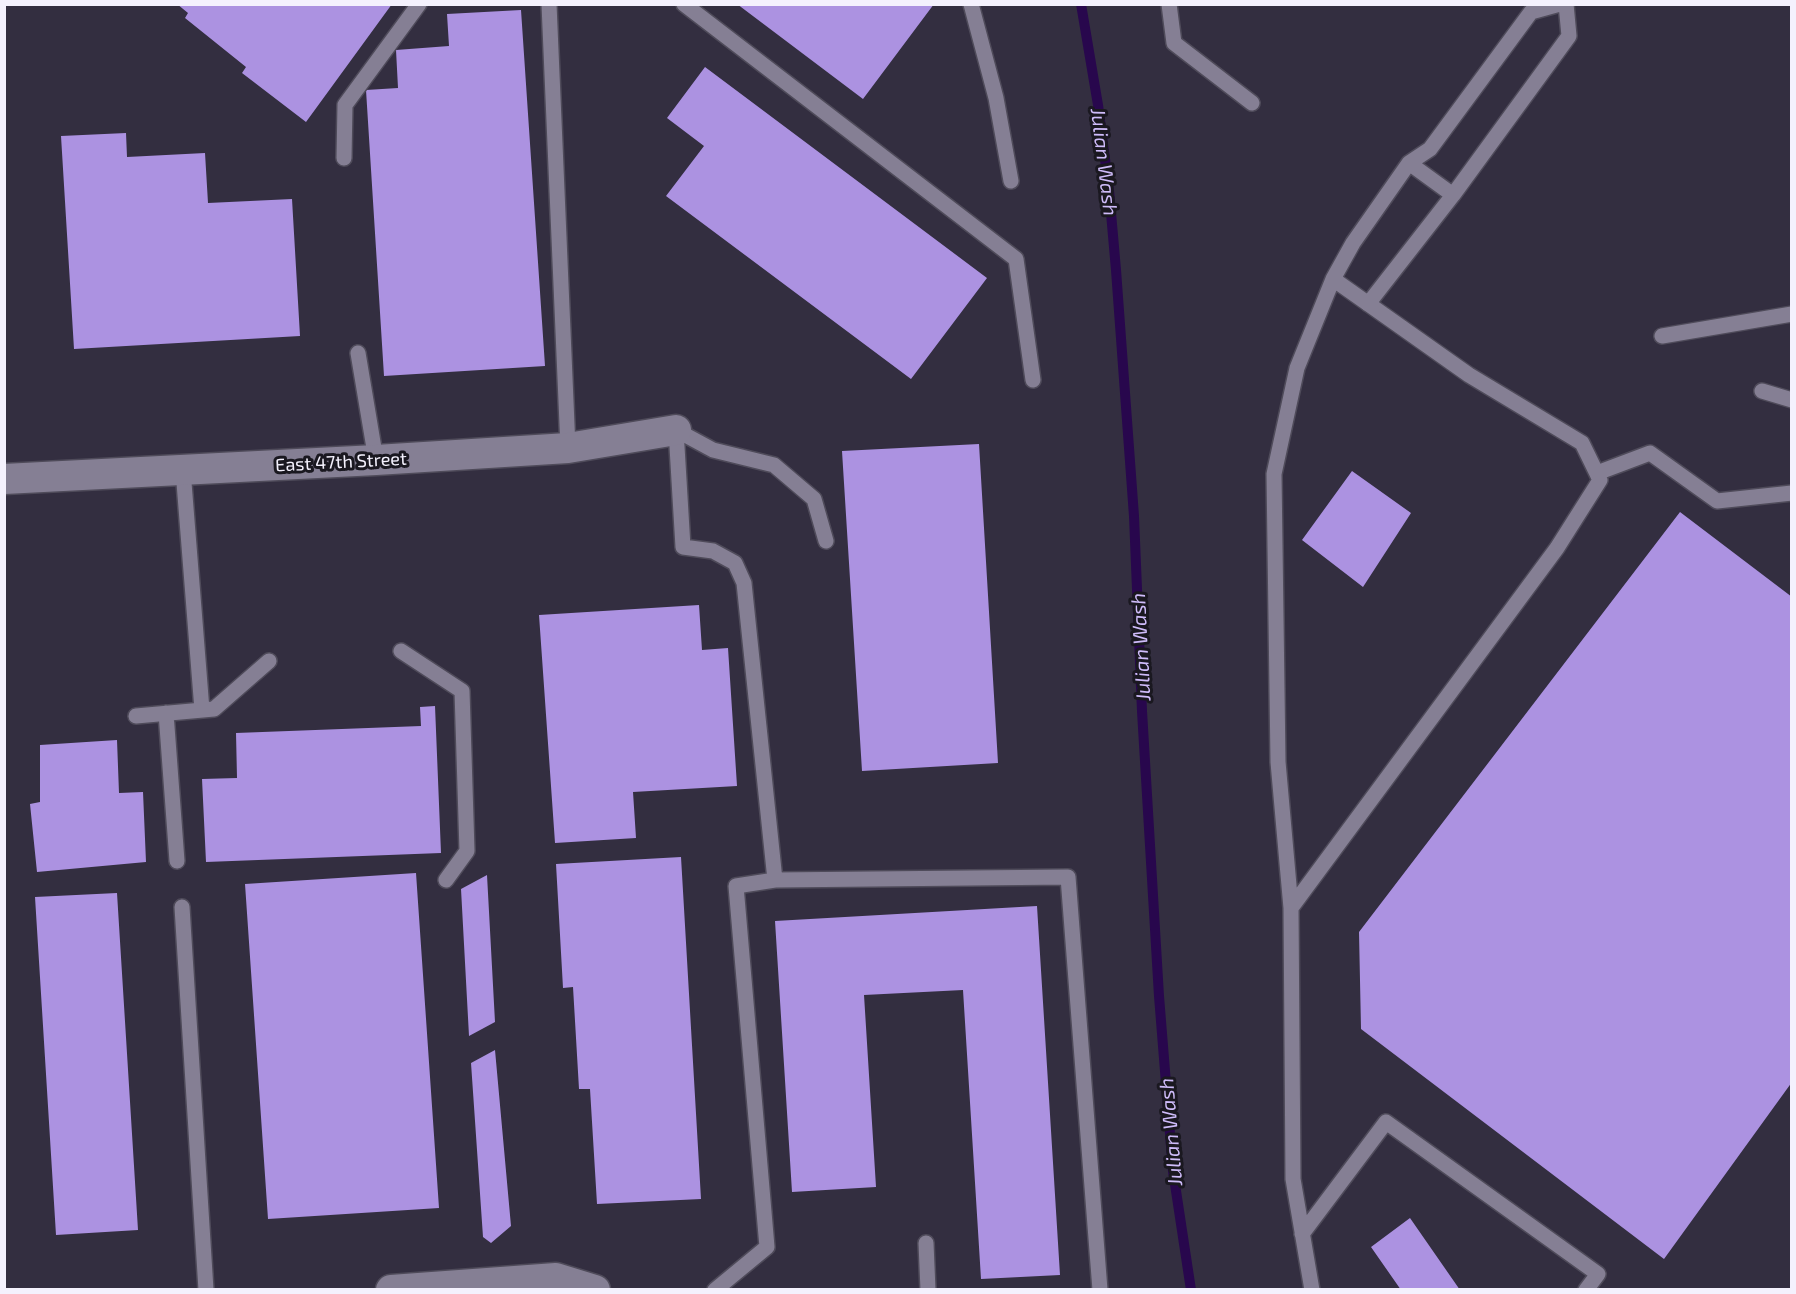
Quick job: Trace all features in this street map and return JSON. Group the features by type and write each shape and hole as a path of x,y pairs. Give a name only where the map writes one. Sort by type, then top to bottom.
{"street":[{"name":"East 47th Street","path":"4,479 568,448 676,430"},
{"path":"391,1290 556,1278 595,1290"}],"lane":[{"path":"344,158 345,105 419,4"},
{"path":"549,4 568,448"},
{"path":"684,4 1016,259 1033,380"},
{"path":"971,4 996,98 1011,182"},
{"path":"1169,4 1174,43 1252,103"},
{"path":"1312,1290 1293,1179 1291,908 1278,762 1274,474 1297,368 1333,279 1361,229 1409,163 1430,149 1531,12 1560,4"},
{"path":"1368,304 1569,36 1566,4"},
{"path":"1409,163 1452,195"},
{"path":"1291,908 1557,548 1600,480 1582,442 1469,375 1333,279"},
{"path":"1662,336 1791,314"},
{"path":"358,353 376,460"},
{"path":"1762,391 1791,400"},
{"path":"676,430 713,450 774,465 814,499 826,541"},
{"path":"676,430 683,547 713,552 735,563 744,583 775,880"},
{"path":"1597,473 1650,453 1717,501 1791,493"},
{"path":"183,470 208,709"},
{"path":"401,651 462,691 467,851 446,880"},
{"path":"136,716 208,709 269,661"},
{"path":"166,713 177,861"},
{"path":"715,1290 767,1247 736,886 775,880 1068,877 1100,1290"},
{"path":"182,907 206,1290"},
{"path":"1302,1234 1386,1122 1598,1274 1586,1290"},
{"path":"926,1243 928,1290"}],"building":[{"path":"177,4 392,4 306,122 242,73 246,67 185,18 188,13"},
{"path":"737,4 934,4 863,99"},
{"path":"521,10 545,366 384,376 366,90 398,88 396,50 449,46 447,14"},
{"path":"705,67 987,278 911,379 666,196 704,146 667,118"},
{"path":"126,133 127,157 205,153 208,203 292,199 300,336 74,349 61,136"},
{"path":"979,444 998,763 862,771 842,451"},
{"path":"1352,471 1411,513 1363,587 1302,540"},
{"path":"1680,512 1792,597 1792,1082 1664,1259 1361,1029 1359,932"},
{"path":"699,605 702,650 728,648 737,786 633,792 636,838 555,843 539,615"},
{"path":"435,706 441,853 206,862 202,779 237,778 236,733 421,726 420,707"},
{"path":"117,740 119,793 143,792 146,862 37,872 30,804 40,802 40,745"},
{"path":"681,857 701,1199 597,1204 590,1089 579,1089 573,987 563,988 556,864"},
{"path":"416,873 439,1208 268,1219 245,884"},
{"path":"487,875 495,1022 469,1036 461,889"},
{"path":"117,893 138,1230 56,1235 35,897"},
{"path":"1037,906 1060,1275 981,1279 963,990 864,995 876,1187 792,1192 775,921"},
{"path":"495,1050 511,1226 491,1243 483,1237 471,1063"},
{"path":"1410,1218 1460,1290 1401,1290 1371,1247"}],"waterway":[{"name":"Julian Wash","path":"1081,4 1098,105 1116,270 1134,516 1142,711 1159,996 1173,1171 1191,1290"}]}
